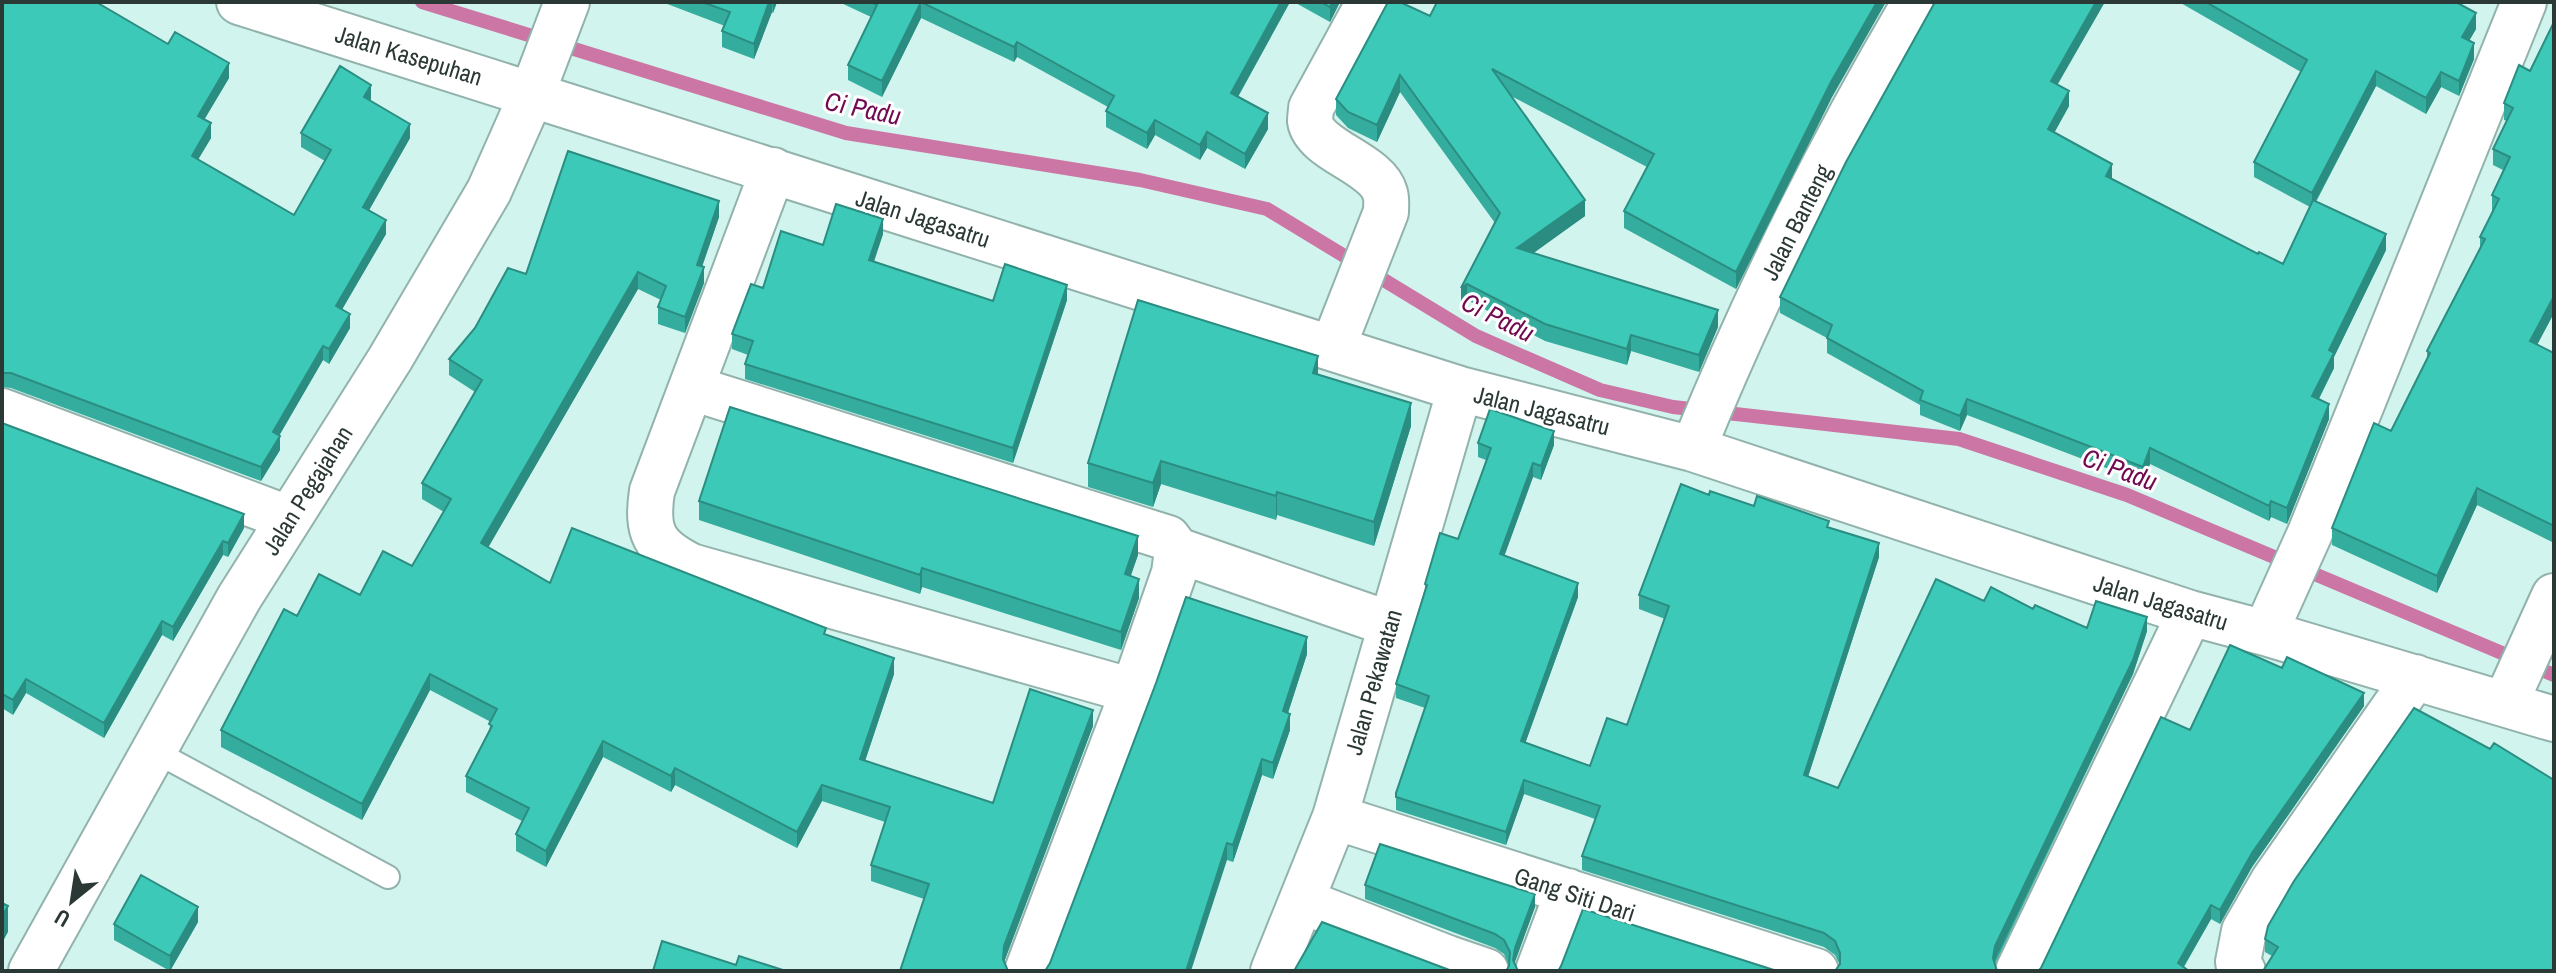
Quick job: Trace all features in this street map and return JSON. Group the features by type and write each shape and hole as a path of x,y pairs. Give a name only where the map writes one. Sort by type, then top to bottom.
{"street":[{"name":"Jalan Kasepuhan","path":"239,2 537,78"},
{"path":"1339,331 1386,212 1386,195 1379,183 1316,133 1310,121 1311,108 1369,2"},
{"name":"Jalan Banteng","path":"1698,436 1772,267 1871,75 1915,2"},
{"path":"2273,615 2310,533 2524,2"},
{"name":"Jalan Pegajahan","path":"31,971 239,598 390,359 489,191 564,9"},
{"name":"Jalan Jagasatru","path":"537,78 773,170 1339,331 1460,389 1698,436 2190,613 2273,615 2415,677 2518,676 2554,719"},
{"path":"773,170 652,491 649,515 652,532 668,555 691,566 1133,691"},
{"path":"692,388 1168,538 1177,550 1390,624"},
{"name":"Jalan Pekawatan","path":"1273,971 1335,817 1460,389"},
{"path":"2,411 288,518"},
{"path":"1027,971 1133,691 1174,573 1177,550"},
{"path":"2518,676 2554,596"},
{"path":"2018,971 2190,613"},
{"path":"2243,971 2238,962 2244,931 2273,881 2415,677"},
{"name":"Gang Siti Dari","path":"1335,817 1816,971"},
{"path":"1538,971 1568,891"},
{"path":"1302,901 1486,971"}],"lane":[{"path":"154,751 388,877"}],"building":[{"path":"2,2 96,2 168,44 175,32 229,63 198,116 211,123 192,156 294,215 331,150 301,133 340,66 371,85 364,97 410,124 363,207 386,220 336,306 350,314 329,349 323,346 273,432 280,436 261,467 11,373 2,373"},
{"path":"702,2 769,2 754,44 722,31 730,12"},
{"path":"871,2 921,2 882,81 848,65 877,5"},
{"path":"921,2 1281,2 1231,93 1268,113 1245,154 1207,132 1200,145 1155,120 1147,133 1106,111 1114,96 1017,42 1014,47"},
{"path":"1388,2 1400,2 1430,16 1437,2 1877,2 1831,82 1736,272 1624,211 1654,154 1492,69 1585,200 1517,248 1718,310 1699,355 1631,335 1627,349 1545,324 1467,284 1461,288 1500,213 1400,75 1377,125 1348,112 1336,99"},
{"path":"1935,2 2096,2 2051,81 2069,91 2048,129 2112,164 2106,176 2283,264 2313,200 2386,234 2329,350 2334,353 2312,396 2329,404 2287,508 2271,501 2269,506 2150,448 2143,467 1967,399 1960,416 1920,400 1923,391 1827,338 1832,325 1780,297 1846,162"},
{"path":"2206,2 2456,2 2476,13 2462,37 2474,43 2459,81 2441,72 2426,98 2376,71 2312,193 2254,162 2307,60"},
{"path":"2554,22 2554,296 2530,341 2554,353 2554,526 2477,488 2437,576 2332,528 2374,423 2391,431 2430,353 2427,351 2485,239 2480,237 2499,199 2492,195 2510,157 2493,149 2513,108 2504,103 2519,65 2530,71"},
{"path":"568,151 719,201 697,265 704,267 685,317 658,307 666,286 638,272 481,543 550,583 572,528 826,628 824,634 894,658 860,759 993,803 1030,689 1093,710 1004,946 1003,959 1008,971 900,971 929,884 871,865 890,807 822,785 797,832 675,768 671,776 603,741 546,851 516,834 529,808 466,776 492,726 489,724 497,709 430,674 362,804 221,730 284,609 297,616 319,574 360,595 383,551 412,566 451,499 422,483 482,380 449,359 475,328 508,268 526,274"},
{"path":"836,204 883,219 869,260 993,301 1005,264 1067,285 1013,448 745,364 753,341 732,334 751,284 763,288 781,231 823,245"},
{"path":"1138,300 1318,356 1313,373 1411,403 1374,522 1161,461 1153,483 1088,463"},
{"path":"730,407 1138,536 1125,574 1139,579 1121,632 922,568 920,575 699,501"},
{"path":"1490,409 1554,431 1541,466 1533,463 1500,554 1578,583 1521,741 1590,766 1607,718 1627,725 1669,606 1639,595 1681,484 1709,495 1710,491 1754,506 1757,496 1829,521 1827,527 1879,543 1804,775 1838,788 1936,579 1984,601 1991,587 2033,609 2035,605 2087,628 2096,601 2147,617 2133,660 1995,946 1993,958 1997,971 1835,971 1840,964 1840,953 1835,941 1824,933 1582,856 1600,806 1524,780 1506,832 1396,797 1429,696 1396,684 1440,533 1458,539 1491,448 1478,443"},
{"path":"2,423 244,514 228,543 223,541 173,627 162,621 104,723 26,679 13,700 2,694"},
{"path":"1186,597 1307,637 1283,711 1290,714 1273,763 1262,759 1233,845 1227,843 1186,971 1045,971 1156,683"},
{"path":"2230,645 2282,668 2287,657 2364,693 2252,853 2220,910 2211,905 2178,963 2189,971 2038,971 2161,717 2190,730"},
{"path":"2414,708 2490,749 2494,743 2554,780 2554,971 2263,971 2278,947 2265,939 2268,926 2294,881"},
{"path":"1380,844 1535,894 1515,948 1513,960 1518,971 1506,971 1510,952 1504,940 1495,934 1365,885"},
{"path":"141,875 198,907 170,956 114,924"},
{"path":"2,903 8,906 2,917"},
{"path":"1583,909 1777,971 1558,971"},
{"path":"1322,922 1452,971 1294,971"},
{"path":"662,941 736,965 739,956 786,971 653,971"}],"waterway":[{"name":"Ci Padu","path":"422,2 846,133 1140,180 1267,209 1476,336 1600,390 1673,407 1959,439 2127,495 2554,675"}]}
